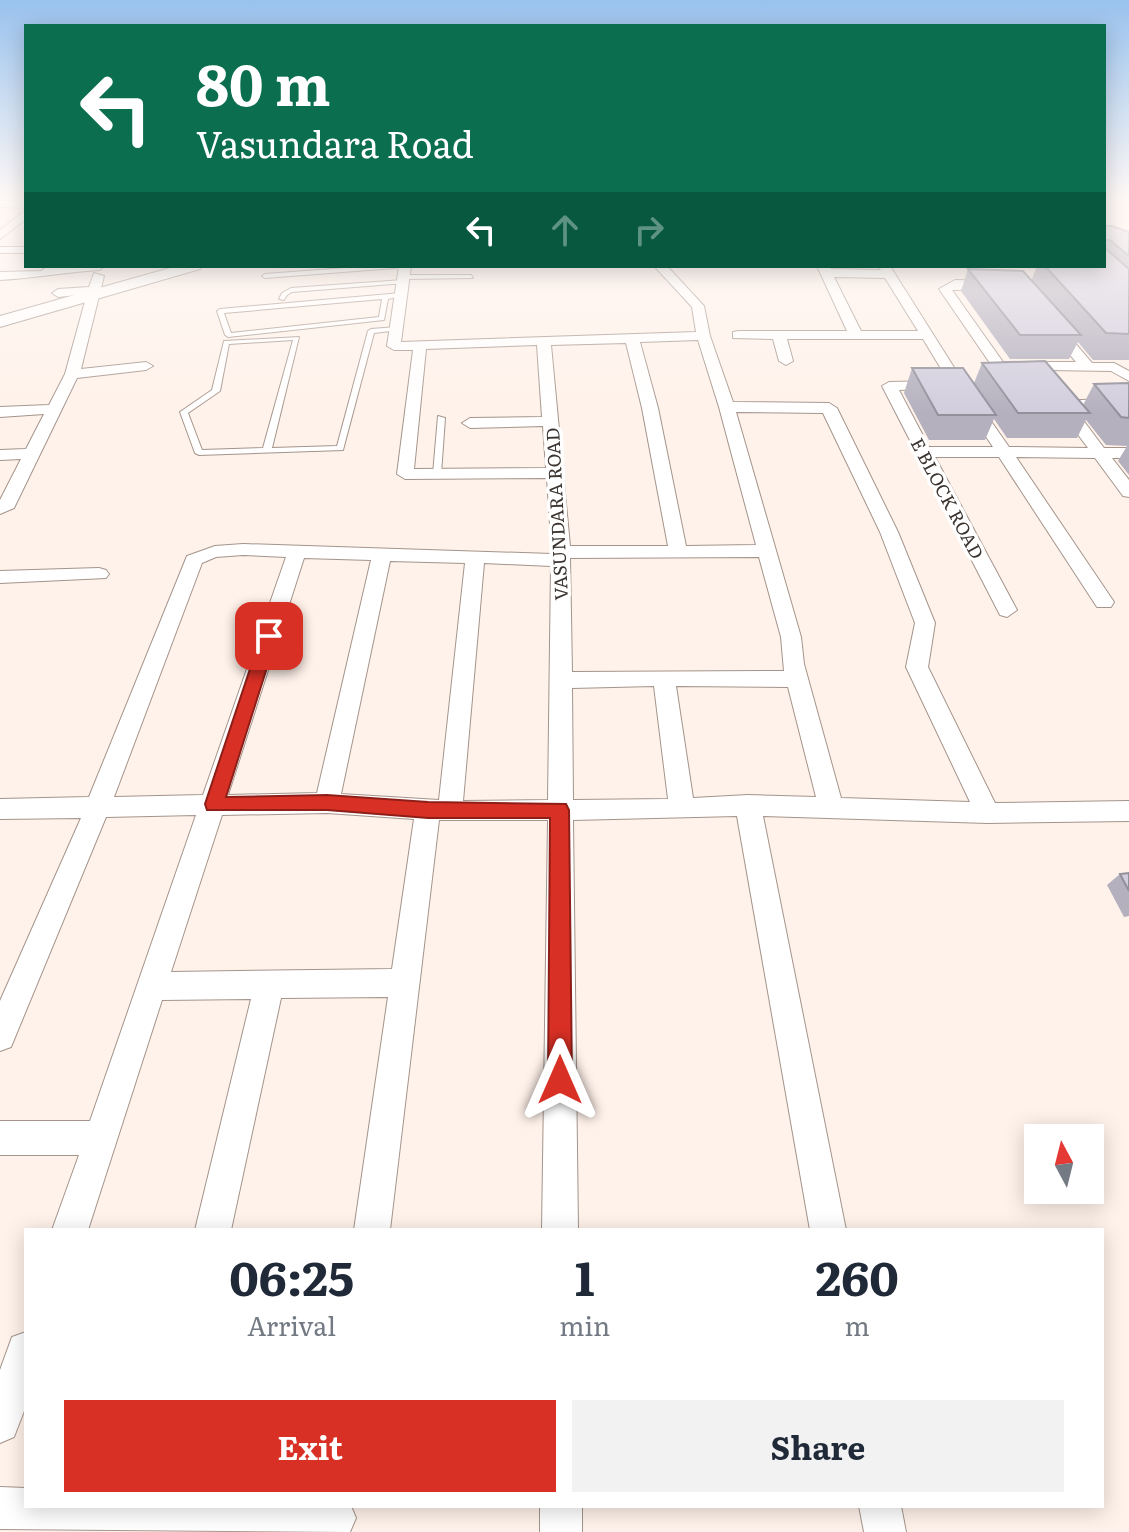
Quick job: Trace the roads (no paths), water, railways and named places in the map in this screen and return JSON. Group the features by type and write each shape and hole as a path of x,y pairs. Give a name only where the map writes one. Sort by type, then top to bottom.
{"street":[{"path":"0,276 46,272"},
{"path":"62,272 96,282"},
{"path":"58,293 96,282 154,272"},
{"path":"666,272 698,306 703,336 727,407 791,637 797,679 831,806"},
{"path":"825,272 856,335"},
{"path":"888,272 948,369"},
{"path":"399,280 394,346 703,336"},
{"path":"0,322 96,282"},
{"path":"0,509 5,508 34,454 72,374 96,282"},
{"path":"1000,374 945,289 955,284 1011,285"},
{"path":"1040,312 1088,367"},
{"path":"738,335 927,335"},
{"path":"779,335 786,361"},
{"path":"632,338 650,408 678,551"},
{"name":"VASUNDARA ROAD","path":"544,341 561,556 560,1228"},
{"path":"420,345 405,474 555,473"},
{"path":"72,374 146,366"},
{"path":"1000,374 1088,367 1117,368 1129,377"},
{"path":"1000,374 1034,378"},
{"name":"E BLOCK ROAD","path":"1003,452 959,385 889,386 1007,610"},
{"path":"1129,403 1063,403 1129,492"},
{"path":"727,407 829,408 889,532 925,623 917,667 988,813"},
{"path":"0,412 57,409"},
{"path":"470,423 551,421"},
{"path":"923,452 1129,453"},
{"path":"1003,452 1104,602"},
{"path":"0,455 34,454"},
{"path":"0,1036 98,807 194,560 202,554 216,551 475,557 768,551"},
{"path":"71,1228 297,552"},
{"path":"327,803 382,554"},
{"path":"372,1228 404,983 439,810 475,557"},
{"path":"0,577 99,574"},
{"path":"664,678 682,809"},
{"path":"559,680 797,679"},
{"path":"0,809 327,803 439,810 682,809 748,805 988,813 1129,811"},
{"path":"748,805 828,1228"},
{"path":"153,986 404,983"},
{"path":"213,1228 269,984"},
{"path":"0,1138 103,1138"},
{"path":"0,1423 24,1357"},
{"path":"0,1508 150,1509 335,1519"},
{"path":"561,1508 561,1532"},
{"path":"880,1508 885,1532"}],"lane":[{"path":"265,276 399,280"},
{"path":"282,299 291,290 471,277"},
{"path":"399,280 382,319 228,335 220,311 310,303 399,280"},
{"path":"267,450 297,338 226,342 216,391 184,412 199,453 340,448 371,331 397,329"},
{"path":"437,474 441,418"}]}
